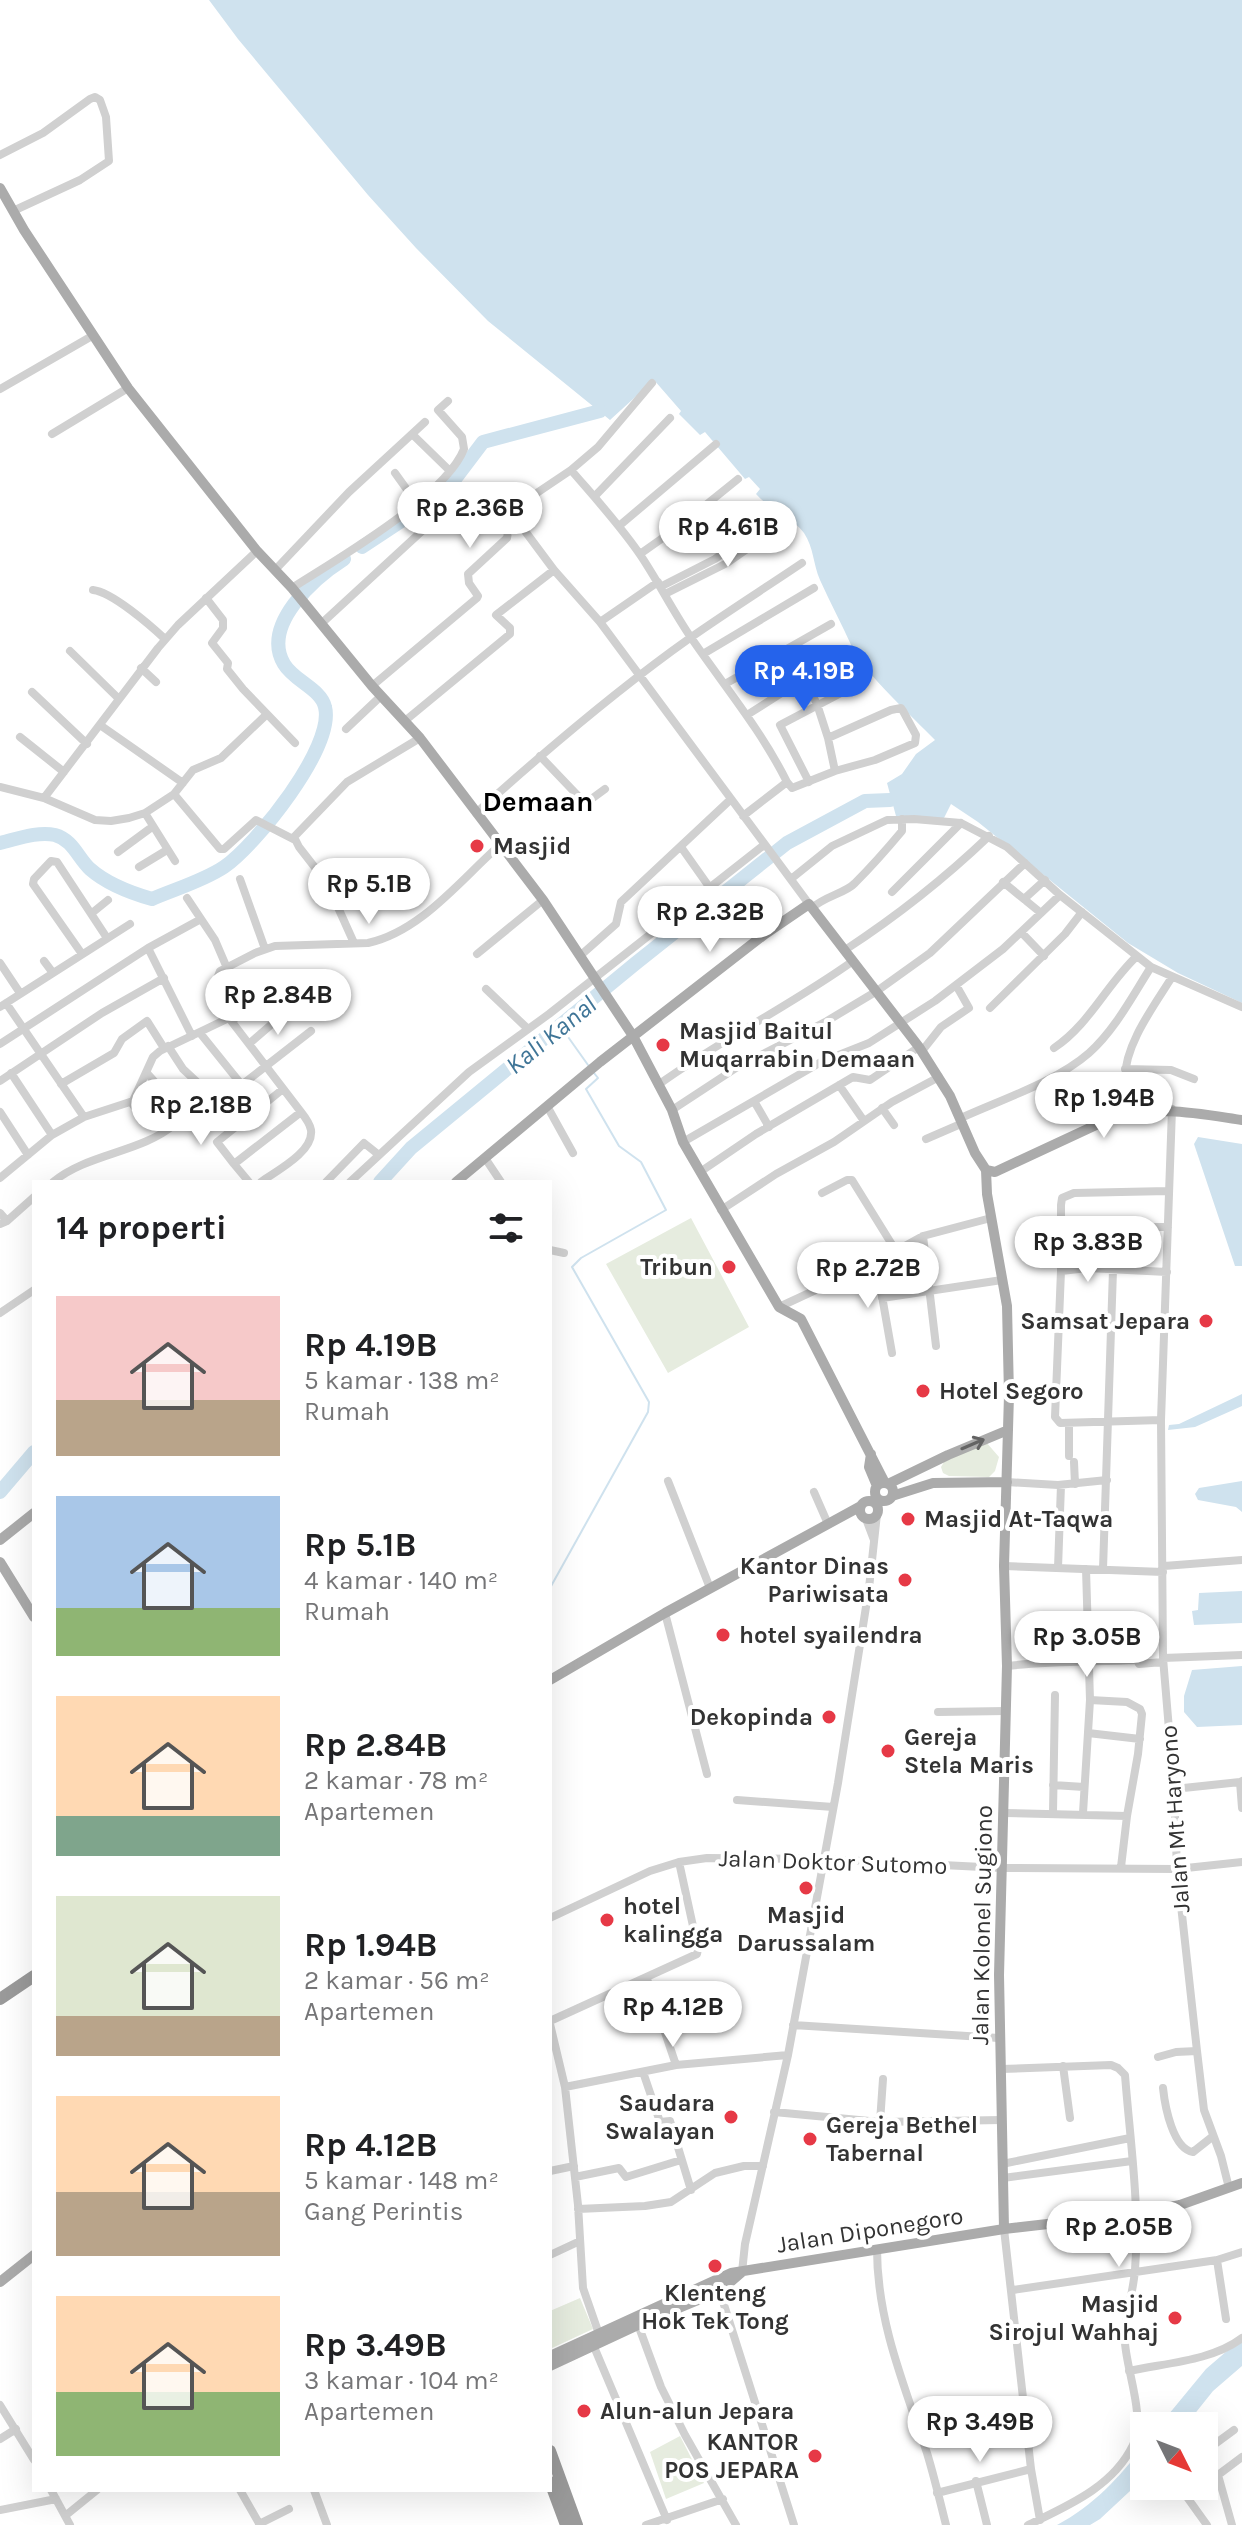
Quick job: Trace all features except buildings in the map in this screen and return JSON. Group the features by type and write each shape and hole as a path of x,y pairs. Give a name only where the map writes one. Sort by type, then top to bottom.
{"highway":[{"path":"0,1999 32,1977"},
{"path":"552,2456 577,2525"},
{"path":"552,2487 566,2525"}],"main road":[{"path":"0,188 128,388 257,551 309,607 372,686 406,720 543,900 617,1009 672,1110 683,1142 721,1210 779,1307 801,1319 871,1454 876,1492 876,1505 871,1516"},
{"path":"458,1180 633,1036 765,934 810,906 939,1077 986,1170 995,1172 1128,1113 1172,1109 1242,1120"},
{"name":"Jalan Kolonel Sugiono","path":"986,1170 1007,1306 1008,1430 1004,1566 1007,1666 999,2038 1004,2229"},
{"path":"552,1679 829,1524 876,1492 948,1455 1008,1430"},
{"path":"927,1467 933,1483"},
{"path":"876,1492 879,1500 933,1483 1007,1482"},
{"path":"829,1524 871,1516 890,1499 893,1491 876,1492"},
{"path":"871,1516 860,1514 876,1492"},
{"path":"0,1540 32,1515"},
{"path":"0,1562 32,1614"},
{"name":"Jalan Diponegoro","path":"742,2272 1004,2229 1135,2214 1180,2205 1242,2183"},
{"path":"0,2282 32,2257"},
{"path":"552,2355 637,2322 742,2272"},
{"path":"552,2365 594,2339"}],"street":[{"path":"0,155 43,133 90,99 95,97 100,100 106,117 109,161 80,180 13,211"},
{"path":"0,389 92,336"},
{"path":"510,511 571,470 598,447 652,383"},
{"path":"52,434 128,388"},
{"path":"294,590 418,505 450,471 460,458 464,443 438,410 448,401"},
{"path":"595,496 670,418"},
{"path":"275,570 349,492 425,422"},
{"path":"412,434 450,471"},
{"path":"619,526 716,444"},
{"path":"571,470 640,554 691,638 747,715 792,788 899,750 915,743 916,735 899,708 828,738"},
{"path":"395,473 429,520"},
{"path":"640,554 738,479"},
{"path":"322,623 429,520 466,495 489,497 510,511 554,570 600,622 810,906 855,883 902,831 902,819"},
{"path":"600,622 715,559 774,516"},
{"path":"372,686 477,598 468,574 507,538 508,532 519,522"},
{"path":"661,588 727,563 783,524"},
{"path":"44,798 165,639 257,551"},
{"path":"476,813 540,756 640,676 802,563"},
{"path":"406,720 510,634 510,628 496,615 554,570"},
{"path":"703,654 814,588"},
{"path":"93,590 109,595 165,639"},
{"path":"206,598 223,620 224,625 212,643 225,658 227,669 266,715 295,743"},
{"path":"725,684 831,624"},
{"path":"70,651 118,698"},
{"path":"747,715 841,655"},
{"path":"141,668 156,682"},
{"path":"804,678 817,704 835,771"},
{"path":"809,782 780,727 860,683"},
{"path":"32,692 87,744"},
{"path":"346,729 381,696"},
{"path":"0,787 44,798 95,820 129,818 145,813 174,794 200,765 221,758 266,715"},
{"path":"100,725 183,783"},
{"path":"20,737 64,772"},
{"path":"295,840 298,832 347,782 420,738"},
{"path":"540,756 582,800 590,800 605,789"},
{"path":"743,816 787,782"},
{"path":"174,794 220,849 224,849 255,820 295,840 327,883 354,943"},
{"path":"581,955 616,924 621,902 730,800"},
{"path":"145,813 175,861"},
{"path":"129,818 139,836"},
{"path":"789,877 832,846 878,823 902,819 961,823 1007,847 1060,895 1151,967 1242,1007"},
{"path":"892,892 961,823"},
{"path":"118,852 152,827"},
{"path":"845,950 932,887 989,836"},
{"path":"264,1180 303,1150 311,1129 230,1020 217,979 220,971 265,949 383,939 434,906 501,844"},
{"path":"681,847 710,888"},
{"path":"352,1180 469,1072 597,979 710,888 766,848"},
{"path":"139,867 167,850"},
{"path":"82,954 35,886 34,879 54,860 107,938"},
{"path":"672,1110 736,1068 850,1009 877,991 930,953 1025,863"},
{"path":"240,879 265,949"},
{"path":"1024,899 1045,880"},
{"path":"1003,882 1041,913"},
{"path":"683,1142 821,1062 869,1043 901,1023 956,985 1021,932 1060,895"},
{"path":"187,898 215,940 227,968"},
{"path":"92,913 108,900"},
{"path":"477,954 543,900"},
{"path":"990,1008 1044,956 1082,912"},
{"path":"0,1044 148,948 201,919"},
{"path":"84,1117 3,1005 130,924"},
{"path":"1021,932 1044,956"},
{"path":"148,948 196,1035 241,1084"},
{"path":"1054,1048 1079,1027 1124,968 1137,956"},
{"path":"44,961 53,973"},
{"path":"658,1085 853,961"},
{"path":"0,963 20,993"},
{"path":"926,1139 1046,1079 1088,1054 1151,967"},
{"path":"1172,977 1136,1037 1125,1073 1171,1070 1194,1079"},
{"path":"0,1081 102,1013 164,978"},
{"path":"250,1043 324,979"},
{"path":"1,1174 52,1135 84,1117 131,1102 155,1055 166,1047 230,1020 281,980"},
{"path":"700,1172 853,1077 870,1080 920,1049 941,1027 969,1008 956,985"},
{"path":"486,989 528,1029"},
{"path":"61,1084 114,1053 122,1039 147,1021 183,1069 198,1083"},
{"path":"229,1131 215,1107 311,1031"},
{"path":"11,1073 52,1135"},
{"path":"55,1180 68,1169 121,1151 172,1127 177,1121 168,1096 147,1073"},
{"path":"721,1210 882,1108 939,1077"},
{"path":"839,1085 864,1121"},
{"path":"247,1180 217,1144 283,1089"},
{"path":"754,1101 769,1127"},
{"path":"131,1102 143,1119 171,1107"},
{"path":"547,1106 573,1153"},
{"path":"882,1108 894,1125"},
{"name":"Jalan Mt Haryono","path":"1172,1109 1161,1420 1163,1660 1177,1869 1204,2110 1229,2188"},
{"path":"0,1112 28,1155"},
{"path":"234,1164 301,1112"},
{"path":"328,1180 364,1143 379,1155"},
{"path":"485,1158 500,1180"},
{"path":"822,1193 852,1180 896,1251"},
{"path":"1161,1420 1060,1423 1055,1417 1061,1205 1066,1195 1168,1191"},
{"path":"0,1213 4,1222 32,1199"},
{"path":"779,1307 876,1262 923,1236 991,1218"},
{"path":"1061,1227 1168,1227"},
{"path":"923,1236 936,1346"},
{"path":"552,1250 564,1253"},
{"path":"876,1262 892,1353"},
{"path":"1061,1271 1088,1268 1167,1272"},
{"path":"1103,1569 1113,1270"},
{"path":"882,1298 1002,1280"},
{"path":"0,1313 32,1291"},
{"path":"1069,1423 1075,1484"},
{"path":"1007,1482 1061,1485 1107,1480"},
{"path":"668,1481 710,1588"},
{"path":"1058,1568 1061,1485"},
{"path":"814,1492 829,1524"},
{"path":"742,2272 745,2244 788,2055 833,1807 875,1545 871,1516"},
{"path":"1004,1566 1163,1569 1242,1560"},
{"path":"1083,1813 1090,1700 1086,1569"},
{"path":"665,1613 707,1774"},
{"path":"1007,1666 1062,1661 1137,1660 1139,1664 1242,1655"},
{"path":"1053,1813 1055,1695"},
{"path":"1090,1700 1127,1702 1140,1709 1142,1714 1121,1867"},
{"path":"938,1712 1006,1711"},
{"path":"1088,1733 1140,1739"},
{"path":"1174,1789 1241,1782 1242,1808"},
{"path":"1053,1785 1084,1787"},
{"path":"737,1800 833,1807"},
{"path":"1004,1813 1127,1816"},
{"name":"Jalan Doktor Sutomo","path":"552,1917 615,1886 679,1862 707,1858 823,1859 1002,1868 1177,1869 1242,1862"},
{"path":"552,2021 697,1953 679,1862"},
{"path":"647,1979 676,2065"},
{"path":"793,2025 999,2038"},
{"path":"1158,2057 1197,2051"},
{"path":"565,2087 676,2065 788,2055"},
{"path":"553,2057 565,2087 583,2288 594,2339 667,2520"},
{"path":"1001,2069 1111,2065 1123,2072 1135,2214 1135,2271 1125,2329 1136,2412"},
{"path":"1063,2066 1070,2118"},
{"path":"643,2072 660,2122 670,2121 691,2190"},
{"path":"880,2122 883,2079"},
{"path":"1163,2088 1167,2117 1185,2149 1193,2152 1212,2137"},
{"path":"774,2112 880,2122 1002,2120"},
{"path":"1002,2164 1130,2138"},
{"path":"575,2177 619,2168 626,2177 681,2160"},
{"path":"1003,2178 1132,2161"},
{"path":"552,2171 574,2166"},
{"path":"578,2209 671,2202 727,2168 763,2166"},
{"path":"1004,2229 1031,2469 1033,2523 1070,2505 1100,2484 1130,2454"},
{"path":"552,2254 580,2241"},
{"path":"877,2249 879,2291 892,2353 928,2458 946,2525"},
{"path":"1013,2290 1217,2260 1242,2252"},
{"path":"1217,2260 1226,2319"},
{"path":"718,2286 794,2525"},
{"path":"637,2322 670,2406 736,2525"},
{"path":"1129,2371 1213,2353 1242,2338"},
{"path":"0,2405 32,2457"},
{"path":"0,2439 16,2429"},
{"path":"1218,2442 1234,2430"},
{"path":"1232,2525 1218,2475 1242,2457"},
{"path":"937,2493 1031,2469"},
{"path":"976,2481 987,2525"},
{"path":"65,2516 95,2492"},
{"path":"241,2492 259,2524 289,2509"},
{"path":"315,2492 327,2525"},
{"path":"0,2510 53,2494 70,2525"},
{"path":"646,2525 723,2499"},
{"path":"1189,2500 1207,2525"}],"shaded area":[{"path":"691,1218 749,1327 668,1373 606,1264"},
{"path":"986,1442 999,1457 995,1471 989,1477 949,1476 943,1473 941,1467 944,1462"},
{"path":"580,2298 593,2329 552,2348 552,2310"},
{"path":"680,2436 704,2483 666,2499 650,2452"}],"water":[{"path":"209,0 1242,0 1242,1003 1178,973 1128,943 978,822 951,804 943,820 896,816 887,783 902,774 916,754 935,740 878,682 852,647 820,580 804,533 756,494 760,489 749,477 745,479 705,432 700,435 679,414 681,411 654,380 610,420 488,321 368,195"},
{"path":"1198,1137 1242,1144 1242,1266 1235,1266 1194,1144"},
{"path":"1242,1394 1242,1406 1195,1427 1168,1430 1169,1425 1179,1424"},
{"path":"1242,1481 1242,1512 1236,1507 1198,1500 1195,1494 1199,1488"},
{"path":"1242,1591 1242,1623 1194,1625 1192,1611 1198,1610 1199,1593"},
{"path":"1242,1666 1242,1725 1197,1727 1184,1712 1184,1696 1192,1670"},
{"path":"1242,2338 1242,2366 1213,2391 1196,2412 1171,2412 1206,2369"},
{"path":"1130,2462 1130,2491 1100,2519 1090,2525 1057,2525 1105,2490"}],"waterway":[{"path":"362,547 430,502 455,479 483,442 600,411"},
{"path":"0,843 35,835 61,837 90,869 104,879 152,899 224,867 273,817 318,746 325,724 325,707 318,695 284,664 279,649 279,634 294,604 306,590 344,559"},
{"name":"Kali Kanal","path":"382,1180 411,1148 787,843 865,801 890,800"},
{"path":"561,1027 588,1065"},
{"path":"552,1584 648,1412 649,1402 572,1267 581,1258 666,1210 641,1162 619,1146 586,1089 598,1078 594,1073"},
{"name":"Kali Kanal","path":"0,1492 32,1454"}],"place":[{"name":"Masjid","path":"477,846"},
{"name":"Masjid Baitul Muqarrabin Demaan","path":"663,1045"},
{"name":"Tribun","path":"729,1267"},
{"name":"Samsat Jepara","path":"1206,1321"},
{"name":"Hotel Segoro","path":"923,1391"},
{"name":"Masjid At-Taqwa","path":"908,1519"},
{"name":"Kantor Dinas Pariwisata","path":"905,1580"},
{"name":"hotel syailendra","path":"723,1635"},
{"name":"Dekopinda","path":"829,1717"},
{"name":"Gereja Stela Maris","path":"888,1751"},
{"name":"Masjid Darussalam","path":"806,1888"},
{"name":"hotel kalingga","path":"607,1920"},
{"name":"Saudara Swalayan","path":"731,2117"},
{"name":"Gereja Bethel Tabernal","path":"810,2139"},
{"name":"Klenteng Hok Tek Tong","path":"715,2266"},
{"name":"Masjid Sirojul Wahhaj","path":"1175,2318"},
{"name":"Alun-alun Jepara","path":"584,2411"},
{"name":"KANTOR POS JEPARA","path":"815,2456"}],"district":[{"name":"Demaan","path":"538,801"}]}
